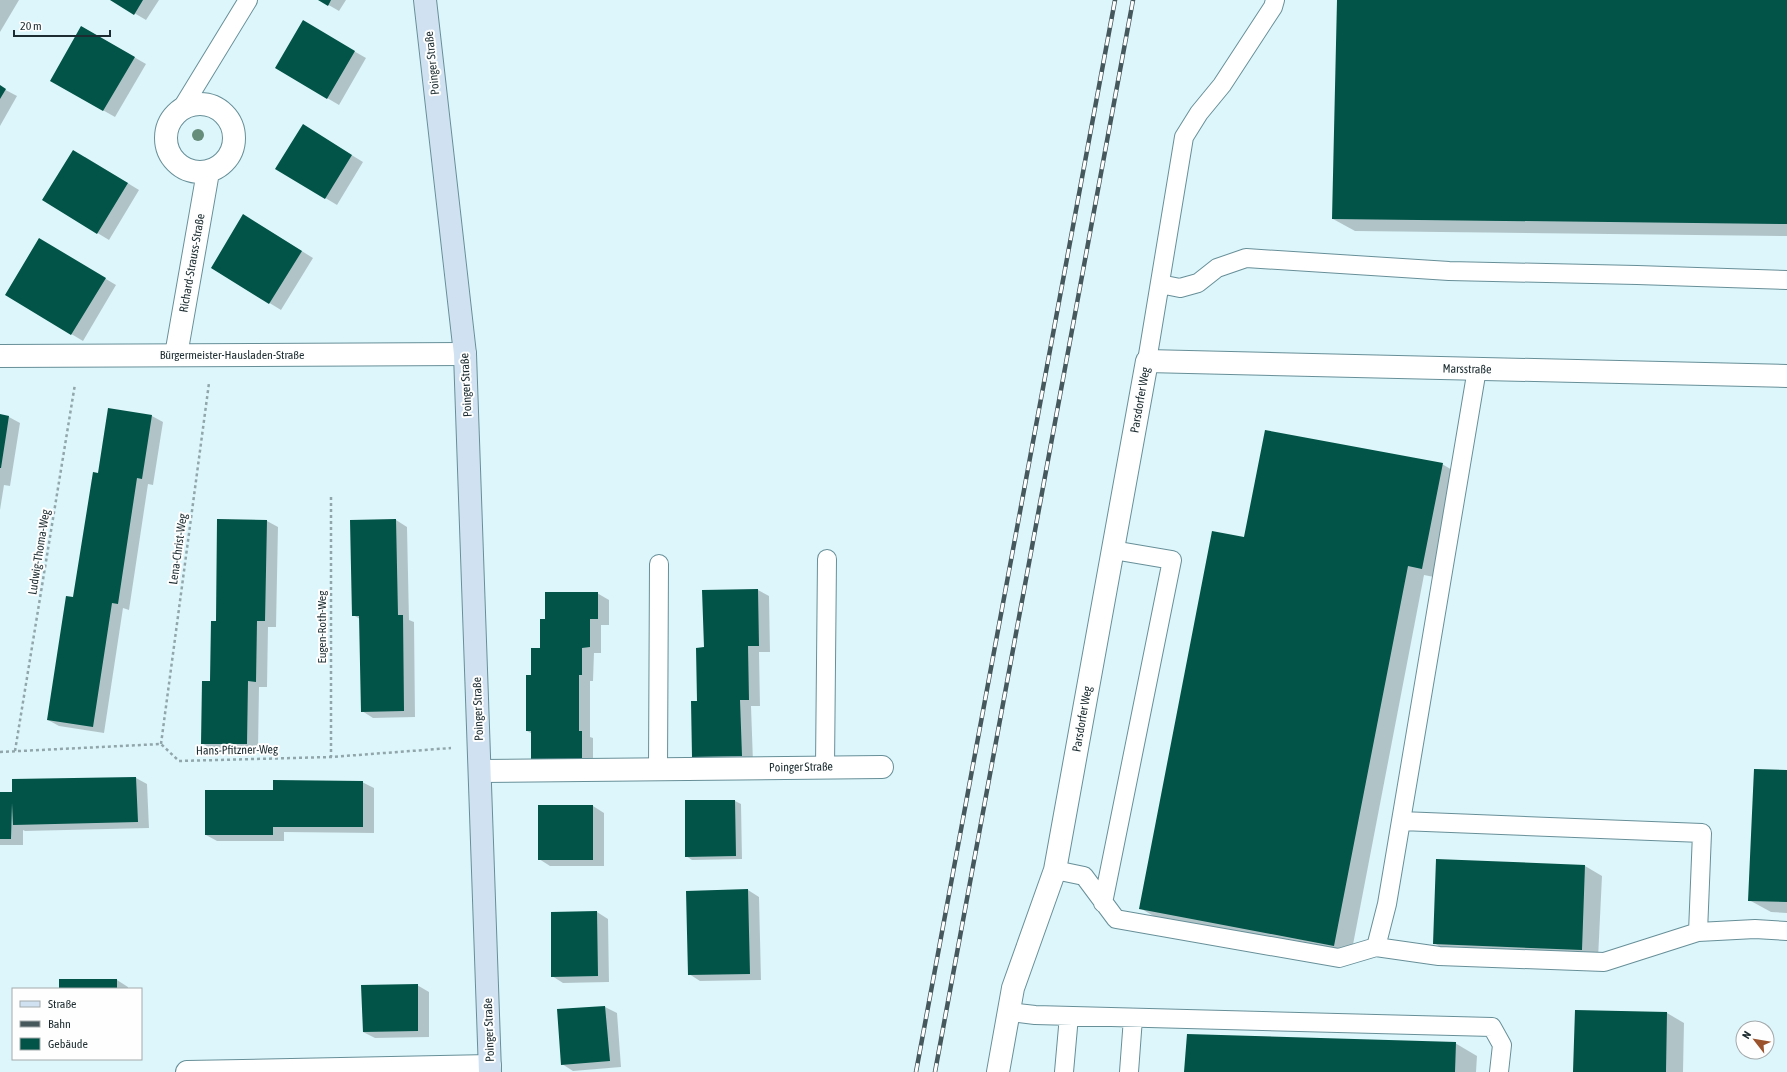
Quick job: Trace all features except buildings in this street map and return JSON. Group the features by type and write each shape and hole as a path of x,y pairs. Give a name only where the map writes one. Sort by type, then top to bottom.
{"street":[{"name":"Poinger Straße","path":"425,0 465,354 480,746 490,1069"},
{"path":"192,104 204,104 216,107 225,114 232,124 234,136 233,148 228,159 219,167 208,172 187,170 178,164 171,156 166,146 168,125 182,108 192,104"},
{"name":"Richard-Strauss-Straße","path":"176,355 208,172"},
{"name":"Bürgermeister-Hausladen-Straße","path":"0,356 465,354"},
{"name":"Marsstraße","path":"1147,361 1787,376"},
{"name":"Parsdorfer Weg","path":"998,1072 1013,988 1055,870 1147,361"},
{"name":"Poinger Straße","path":"480,772 882,766"},
{"path":"187,1072 490,1069"}],"lane":[{"path":"182,108 248,0"},
{"path":"1147,361 1184,137 1198,113 1222,85 1273,7 1275,0"},
{"path":"1160,284 1180,288 1198,282 1217,268 1246,258 1450,271 1787,280"},
{"path":"1376,947 1387,904 1477,369"},
{"path":"1104,903 1172,560 1112,550"},
{"path":"825,767 827,558"},
{"path":"658,769 659,564"},
{"path":"1401,821 1702,833 1698,932"},
{"path":"1055,870 1084,876 1116,919 1339,958 1376,947 1439,956 1604,962 1698,932 1755,929 1787,931"},
{"path":"1009,1012 1132,1018 1492,1027 1502,1045 1499,1072"},
{"path":"1064,1072 1069,1016"},
{"path":"1129,1072 1132,1018"}],"path":[{"name":"Lena-Christ-Weg","path":"161,744 213,355"},
{"name":"Ludwig-Thoma-Weg","path":"15,751 80,356"},
{"name":"Eugen-Roth-Weg","path":"331,497 332,757"},
{"name":"Hans-Pfitzner-Weg","path":"161,744 179,760 332,757 480,746"},
{"path":"0,752 161,744"}],"railway":[{"path":"916,1072 1115,0"},
{"path":"935,1072 1133,0"}]}
